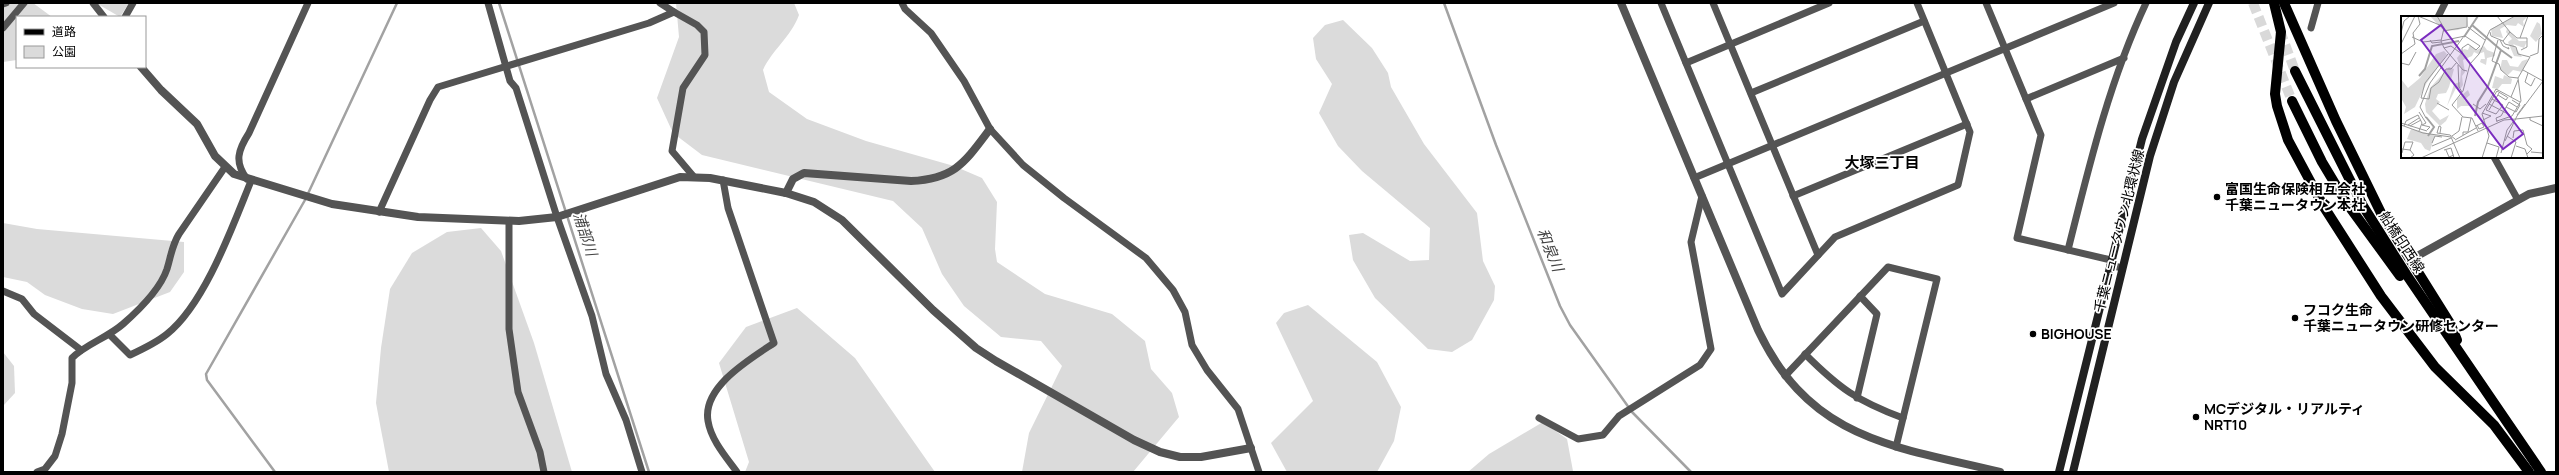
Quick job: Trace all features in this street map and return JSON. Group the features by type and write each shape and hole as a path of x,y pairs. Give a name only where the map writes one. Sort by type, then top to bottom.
{"main road":[{"name":"千葉ニュータウン北環状線","path":"2059,472 2142,139 2176,42 2194,3"},
{"name":"千葉ニュータウン北環状線","path":"2073,472 2122,268 2161,119 2174,82 2209,3"},
{"path":"2274,3 2281,32 2276,81 2277,106 2288,140 2324,207 2381,296 2436,367 2494,425 2529,472"},
{"path":"2284,3 2353,158 2380,213 2451,325 2464,357"},
{"name":"船橋印西線","path":"2295,71 2363,206 2406,274 2541,472"},
{"name":"船橋印西線","path":"2292,101 2322,162 2346,202 2441,333 2464,357"}],"street":[{"path":"3,28 24,3"},
{"path":"94,3 103,16"},
{"path":"126,16 133,3"},
{"path":"249,180 239,169 237,156 308,3"},
{"path":"488,3 510,80 516,88 557,217 592,316 606,374 626,420 642,472"},
{"path":"660,3 697,25 704,32 705,41 703,60 683,88 672,151 694,177"},
{"path":"902,3 905,9 931,33 964,80 990,129 1035,174 1146,258 1174,290 1185,312 1192,345 1207,370 1238,409 1259,472"},
{"path":"1621,3 1758,330 1768,350 1785,376 1823,413 1856,433 1896,447 2000,472"},
{"path":"1661,3 1782,294 1835,236 1958,185 1970,132 1917,3"},
{"path":"1713,3 1818,255"},
{"path":"1686,63 1829,3"},
{"path":"1986,3 2041,135 2017,238 2111,262 2122,268"},
{"path":"1694,178 2114,3"},
{"path":"2068,250 2095,144 2124,58 2146,3"},
{"path":"2311,28 2318,3"},
{"path":"2438,16 2445,3"},
{"path":"379,212 430,100 438,87 529,58 649,23 674,12"},
{"path":"1751,94 1924,21"},
{"path":"2026,99 2124,58"},
{"path":"142,68 160,90 196,124 215,156 225,167 249,180 332,204 379,212 418,216 509,220 557,217 680,177 723,180 786,193 814,202 842,220 933,310 976,348 1134,440 1160,452 1180,457 1201,457 1251,448"},
{"path":"1793,196 1967,124"},
{"path":"786,193 793,179 804,173 911,181 940,178 963,163 990,129"},
{"path":"2495,158 2518,200"},
{"path":"37,472 45,469 55,456 62,434 72,383 72,358 81,350 110,335 139,309 162,280 167,270 173,245 179,234 225,167"},
{"path":"110,335 130,355 152,344 168,333 187,312 216,265 249,180"},
{"path":"723,180 728,208 774,343 748,360 726,378 710,402 707,410 711,430 737,472"},
{"path":"2410,260 2529,194 2556,188"},
{"path":"1539,418 1578,439 1603,435 1619,416 1700,365 1711,349 1691,242 1702,196"},
{"path":"509,220 509,329 518,392 540,452 544,472"},
{"path":"1785,376 1888,267 1936,279 1896,447"},
{"path":"3,291 22,299 34,314 81,350"},
{"path":"1857,398 1877,314 1860,296"},
{"path":"1805,354 1834,384 1870,406 1903,418"}],"green space":[{"path":"3,3 33,3 51,16 16,16 16,60 3,62"},
{"path":"96,3 129,3 121,16"},
{"path":"676,3 794,3 799,15 796,23 771,56 763,70 769,92 807,119 866,141 954,166 982,178 997,202 995,249 997,262 1045,294 1112,314 1145,341 1151,369 1172,393 1179,417 1133,472 1022,472 1029,433 1062,366 1041,341 1001,337 964,306 942,274 922,228 893,201 702,155 673,133 657,98 679,37"},
{"path":"1343,20 1372,48 1388,73 1391,87 1424,144 1477,213 1483,261 1495,286 1494,300 1472,340 1452,352 1428,349 1375,298 1353,260 1349,235 1363,233 1410,261 1429,260 1430,228 1362,171 1338,146 1319,113 1332,84 1316,59 1313,38 1325,25"},
{"path":"3,223 37,229 184,242 184,272 170,292 113,314 82,309 45,295 27,282 3,277"},
{"path":"481,228 501,251 534,343 572,472 389,472 376,403 381,348 390,289 412,253 447,232"},
{"path":"1308,305 1377,362 1401,407 1394,441 1377,472 1287,472 1271,443 1313,401 1276,323 1284,313"},
{"path":"797,308 855,358 935,472 745,472 749,462 719,363 746,327"},
{"path":"3,352 14,366 15,393 3,406"},
{"path":"1543,422 1567,439 1573,471 1468,472 1489,454"}],"waterway":[{"path":"275,472 207,380 206,374 305,200 397,3"},
{"name":"浦部川","path":"499,3 649,472"},
{"name":"和泉川","path":"1444,3 1496,145 1560,306 1570,325 1632,412 1691,472"}],"tunnel":[{"path":"2253,3 2292,101"},
{"path":"2280,31 2295,71"}],"place":[{"name":"富国生命保険相互会社 千葉ニュータウン本社","path":"2217,197"},
{"name":"フコク生命 千葉ニュータウン研修センター","path":"2295,318"},
{"name":"BIGHOUSE","path":"2033,334"},
{"name":"MCデジタル・リアルティ NRT10","path":"2196,417"}],"district":[{"name":"大塚三丁目","path":"1882,163"}]}
